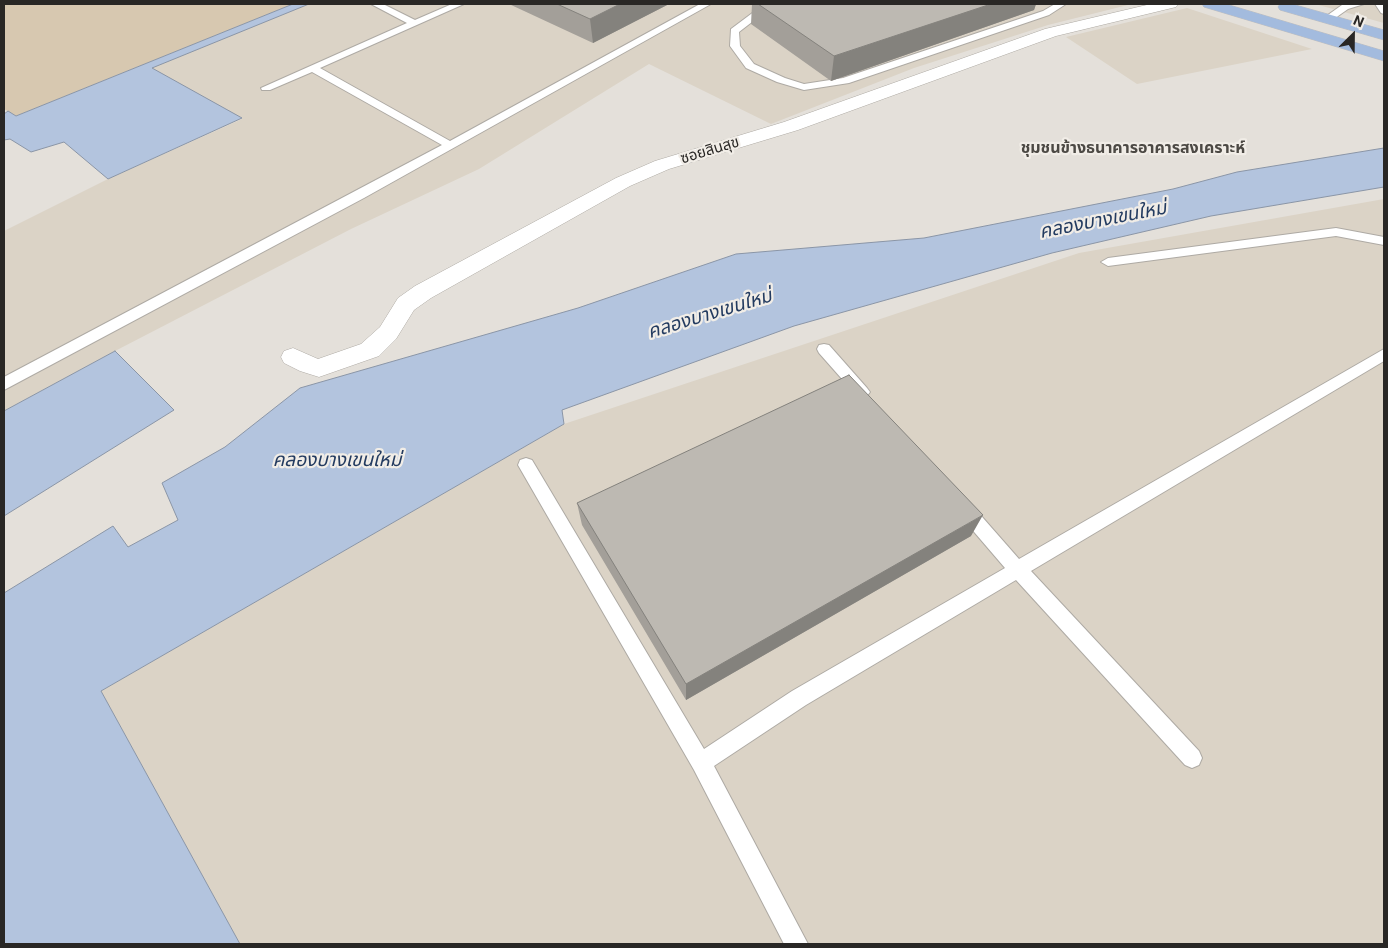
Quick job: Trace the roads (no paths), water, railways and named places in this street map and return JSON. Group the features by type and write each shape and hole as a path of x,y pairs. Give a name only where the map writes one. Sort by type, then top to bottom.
{"main road":[{"path":"1210,4 1384,56"},
{"path":"1275,4 1384,35"}],"street":[{"name":"ซอยสินสุข","path":"293,356 319,368 370,350 388,333 406,304 423,292 623,182 662,165 791,126 1051,32 1170,4"}],"lane":[{"path":"376,4 414,24"},
{"path":"266,88 459,4"},
{"path":"4,384 360,195 706,4"},
{"path":"787,4 758,13 734,31 735,46 750,66 781,80 804,87 845,81 1046,13 1061,4"},
{"path":"1328,19 1345,7 1358,4"},
{"path":"1379,4 1384,11"},
{"path":"312,68 450,145"},
{"path":"1108,262 1336,232 1384,241"},
{"path":"824,349 870,401"},
{"path":"701,763 798,698 1384,354"},
{"path":"526,465 701,763 796,944"},
{"path":"953,496 1018,570 1192,758"}],"water":[{"path":"293,4 309,4 152,68 242,118 108,179 64,142 31,152 10,139 4,140 4,114 8,111 16,116"},
{"name":"คลองบางเขนใหม่","path":"1384,148 1384,187 1211,216 1052,253 794,326 562,410 564,424 101,691 240,944 4,944 4,593 113,526 128,547 178,520 162,483 225,447 300,388 578,308 736,254 924,238 1173,189 1237,172"},
{"path":"115,351 174,410 4,516 4,411"}],"district":[{"name":"ชุมชนข้างธนาคารอาคารสงเคราะห์","path":"1133,149"}]}
